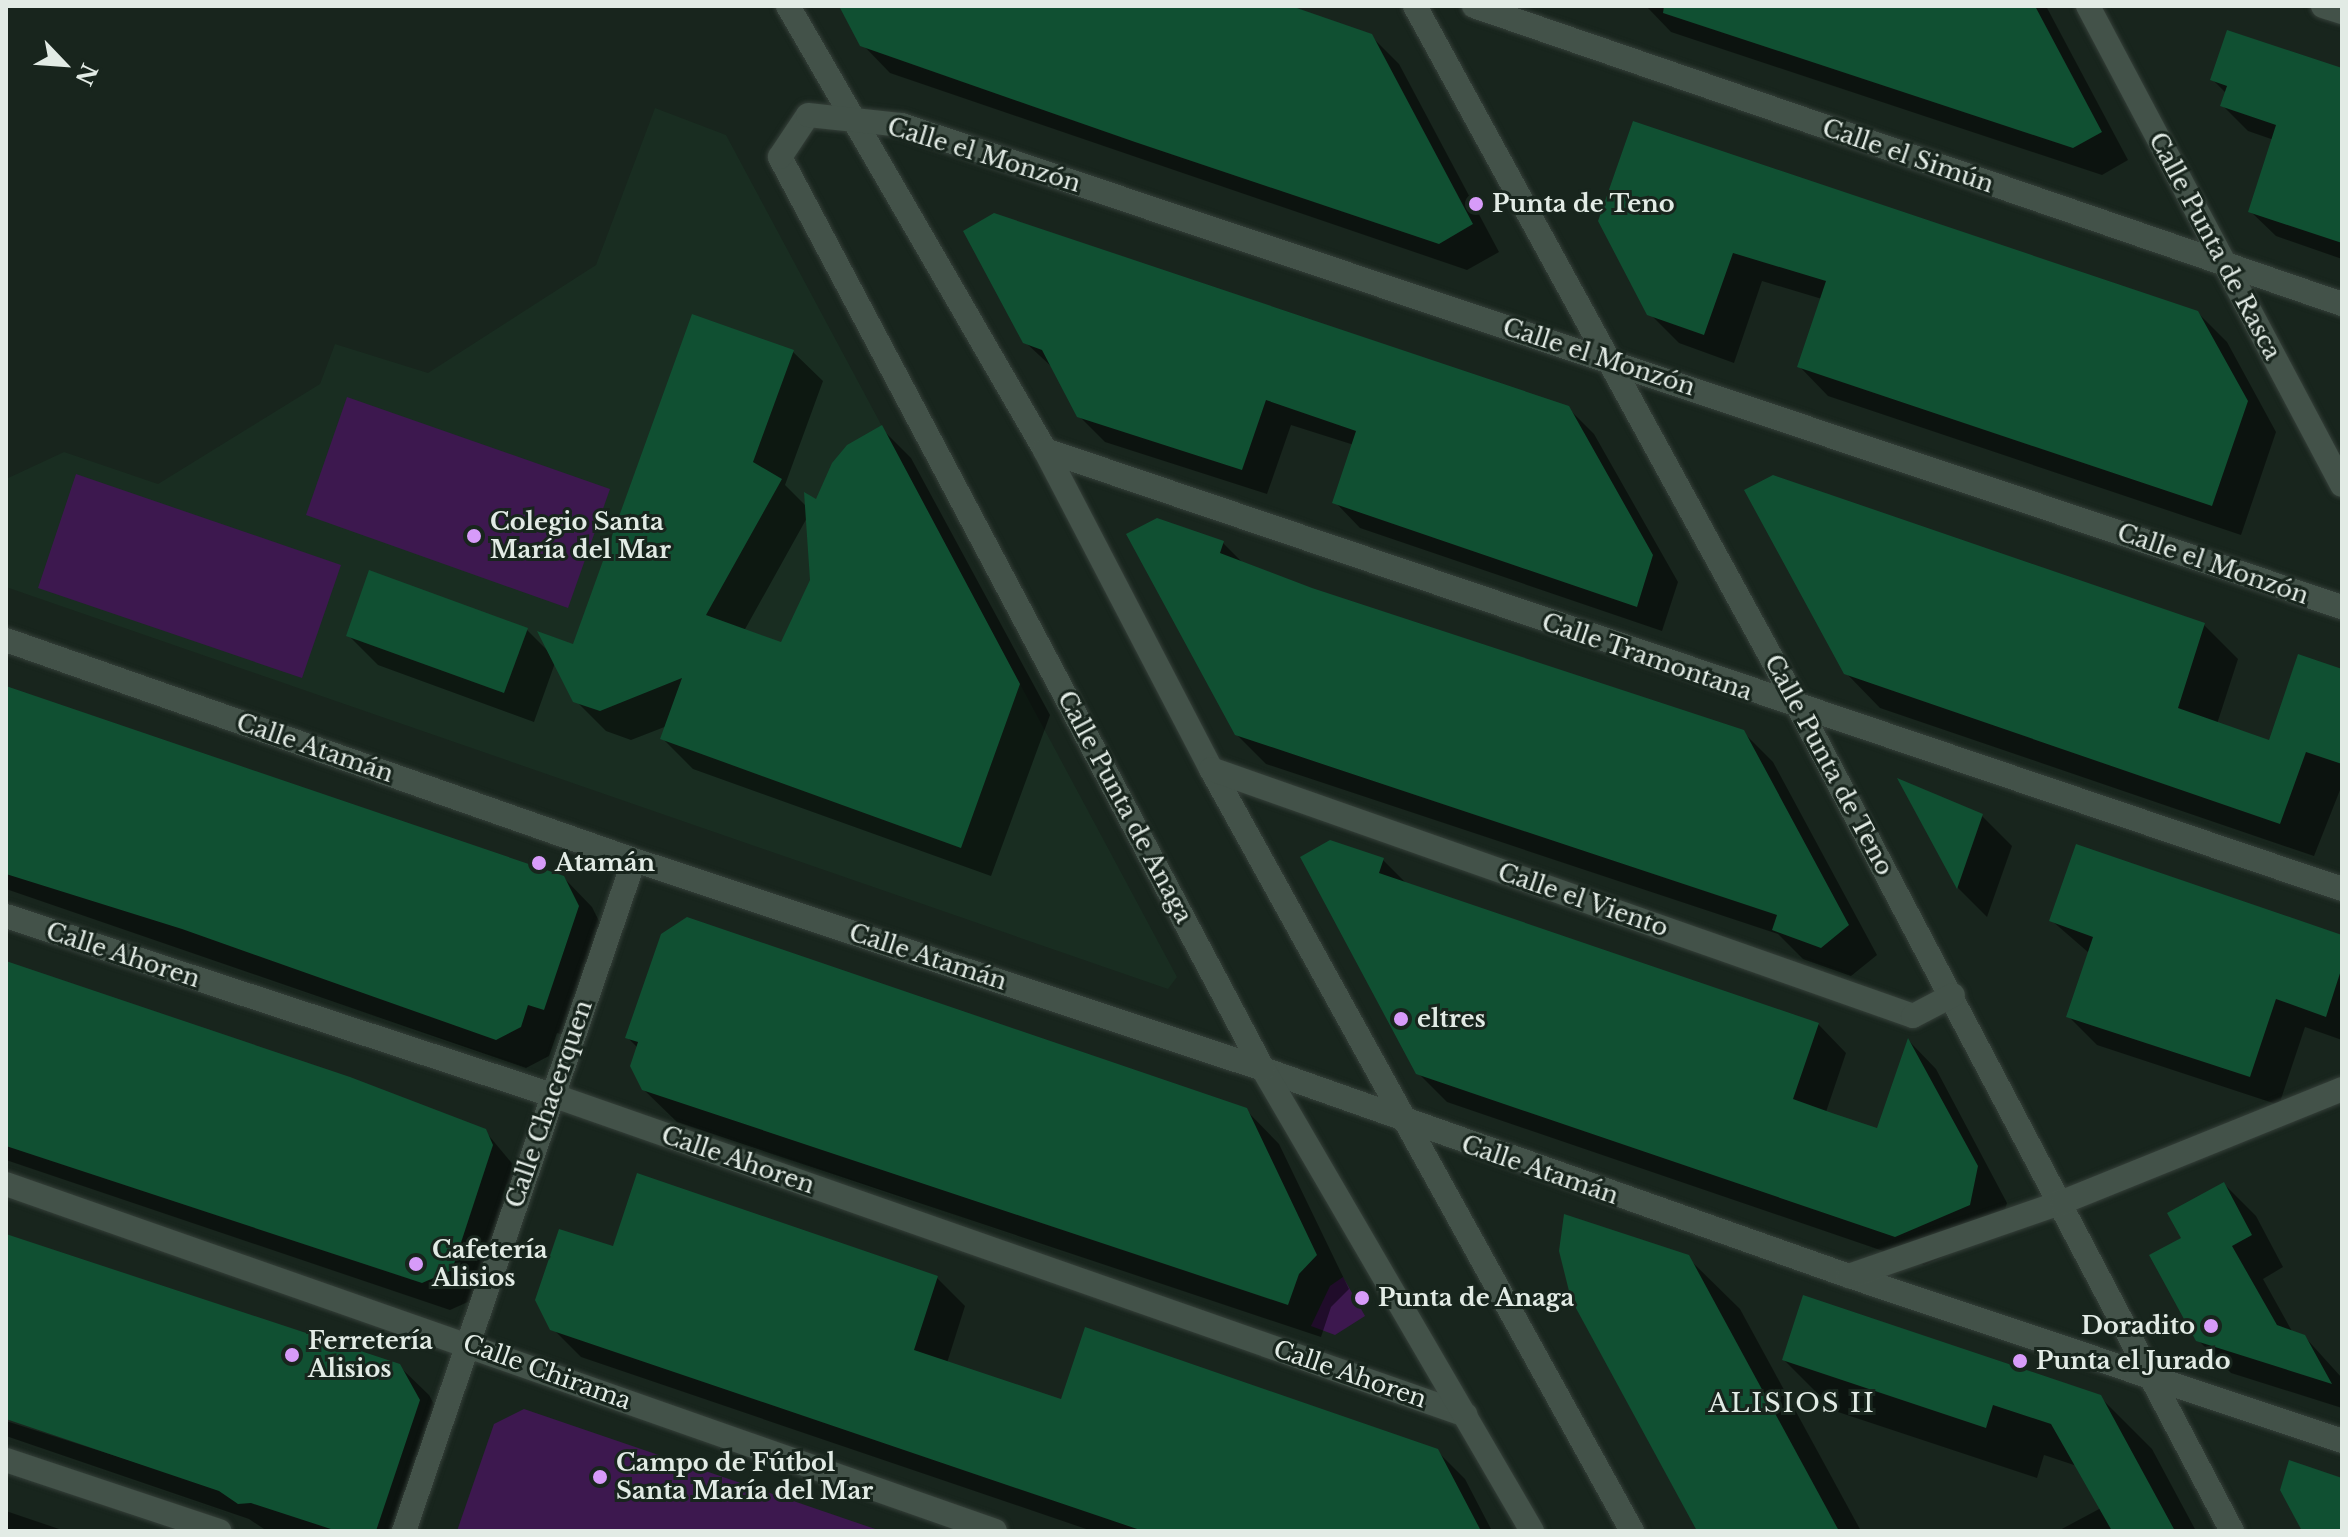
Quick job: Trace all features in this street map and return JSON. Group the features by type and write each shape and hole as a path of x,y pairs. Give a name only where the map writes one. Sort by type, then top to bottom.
{"street":[{"path":"788,6 1045,450 1211,769 1412,1125 1632,1531"},
{"name":"Calle Punta de Teno","path":"1415,6 1953,995 2232,1531"},
{"name":"Calle el Simún","path":"1474,6 2342,304"},
{"name":"Calle Punta de Rasca","path":"2088,6 2342,485"},
{"path":"2323,6 2342,12"},
{"name":"Calle Punta de Anaga","path":"853,120 808,115 780,157 1263,1069 1532,1531"},
{"name":"Calle el Monzón","path":"853,120 902,125 2342,607"},
{"name":"Calle Tramontana","path":"1045,450 1800,710 2342,889"},
{"name":"Calle Atamán","path":"6,640 634,860 1263,1069 1412,1125 1849,1276 2342,1441"},
{"name":"Calle el Viento","path":"1211,769 1913,1016 1953,995"},
{"name":"Calle Chacerquen","path":"404,1531 634,860"},
{"name":"Calle Ahoren","path":"6,916 552,1095 1466,1415"},
{"path":"1849,1276 2063,1202 2342,1089"},
{"name":"Calle Chirama","path":"6,1184 467,1343 995,1531"},
{"path":"6,1460 219,1531"},
{"path":"1510,1531 1514,1499"}],"shaded area":[{"name":"Colegio Santa María del Mar","path":"655,108 726,135 1177,977 1168,989 6,587 6,479 64,452 158,484 320,384 335,344 428,373 596,265"},
{"path":"347,397 610,489 568,608 306,515"},
{"path":"76,474 341,565 302,678 38,588"},
{"path":"1343,1277 1365,1316 1335,1335 1311,1326 1330,1286"},
{"name":"Campo de Fútbol Santa María del Mar","path":"524,1409 881,1531 457,1531 494,1424"}],"building":[{"path":"839,6 1291,6 1372,34 1473,224 1439,244 1135,142 860,46"},
{"path":"1664,6 2035,6 2102,132 2073,148 1663,13"},
{"path":"2227,30 2342,68 2342,243 2248,212 2276,125 2220,106 2227,86 2210,80"},
{"path":"1633,121 2198,311 2248,401 2212,506 1797,367 1826,281 1733,253 1704,335 1647,315 1598,221"},
{"path":"994,213 1569,406 1653,555 1637,607 1332,503 1356,431 1266,400 1242,470 1077,417 1042,350 1023,343 963,231"},
{"path":"692,314 794,350 753,462 782,479 706,615 781,642 810,580 804,492 816,499 832,463 847,445 882,425 1020,684 961,848 660,739 682,678 600,711 573,702 537,631 573,644"},
{"path":"1773,475 2205,623 2178,708 2269,740 2298,654 2342,669 2342,764 2306,752 2280,824 1844,674 1744,490"},
{"path":"1157,518 1224,541 1220,553 1312,588 1744,730 1849,925 1821,948 1772,930 1777,915 1235,735 1126,534"},
{"path":"369,570 528,628 504,693 346,636"},
{"path":"6,686 564,876 579,906 544,1010 528,1005 521,1027 496,1040 182,929 6,874"},
{"path":"1897,778 1983,814 1957,889"},
{"path":"1330,840 1384,858 1379,873 1819,1023 1793,1099 1832,1113 1877,1128 1908,1038 1978,1166 1970,1205 1895,1237 1416,1074 1300,857"},
{"path":"2076,844 2342,935 2342,967 2326,1017 2276,999 2250,1077 2066,1017 2093,937 2049,921"},
{"path":"687,917 1247,1108 1317,1255 1299,1274 1288,1305 642,1090 630,1066 638,1042 625,1038 661,934"},
{"path":"6,961 350,1077 486,1129 493,1145 452,1270 422,1283 6,1146"},
{"path":"637,1173 938,1276 914,1350 1061,1399 1085,1327 1438,1449 1481,1531 1143,1531 550,1330 535,1300 559,1229 613,1246"},
{"path":"2224,1182 2252,1235 2232,1246 2277,1325 2305,1335 2332,1384 2196,1341 2149,1255 2181,1238 2167,1213"},
{"path":"1564,1214 1689,1255 1839,1531 1697,1531 1571,1299 1559,1251"},
{"path":"6,1234 400,1364 420,1400 376,1531 337,1531 251,1503 238,1504 219,1491 6,1419"},
{"path":"1803,1295 2101,1395 2175,1531 2112,1531 2051,1424 1993,1405 1986,1428 1782,1360"},
{"path":"2289,1460 2342,1478 2342,1531 2302,1531 2280,1490"}],"place":[{"name":"Punta de Teno","path":"1476,204"},
{"name":"Colegio Santa María del Mar","path":"474,536"},
{"name":"Atamán","path":"539,863"},
{"name":"eltres","path":"1401,1019"},
{"name":"Cafetería Alisios","path":"416,1264"},
{"name":"Punta de Anaga","path":"1362,1298"},
{"name":"Doradito","path":"2211,1326"},
{"name":"Ferretería Alisios","path":"292,1355"},
{"name":"Punta el Jurado","path":"2020,1361"},
{"name":"Campo de Fútbol Santa María del Mar","path":"600,1477"}],"district":[{"name":"ALISIOS II","path":"1792,1404"}]}
